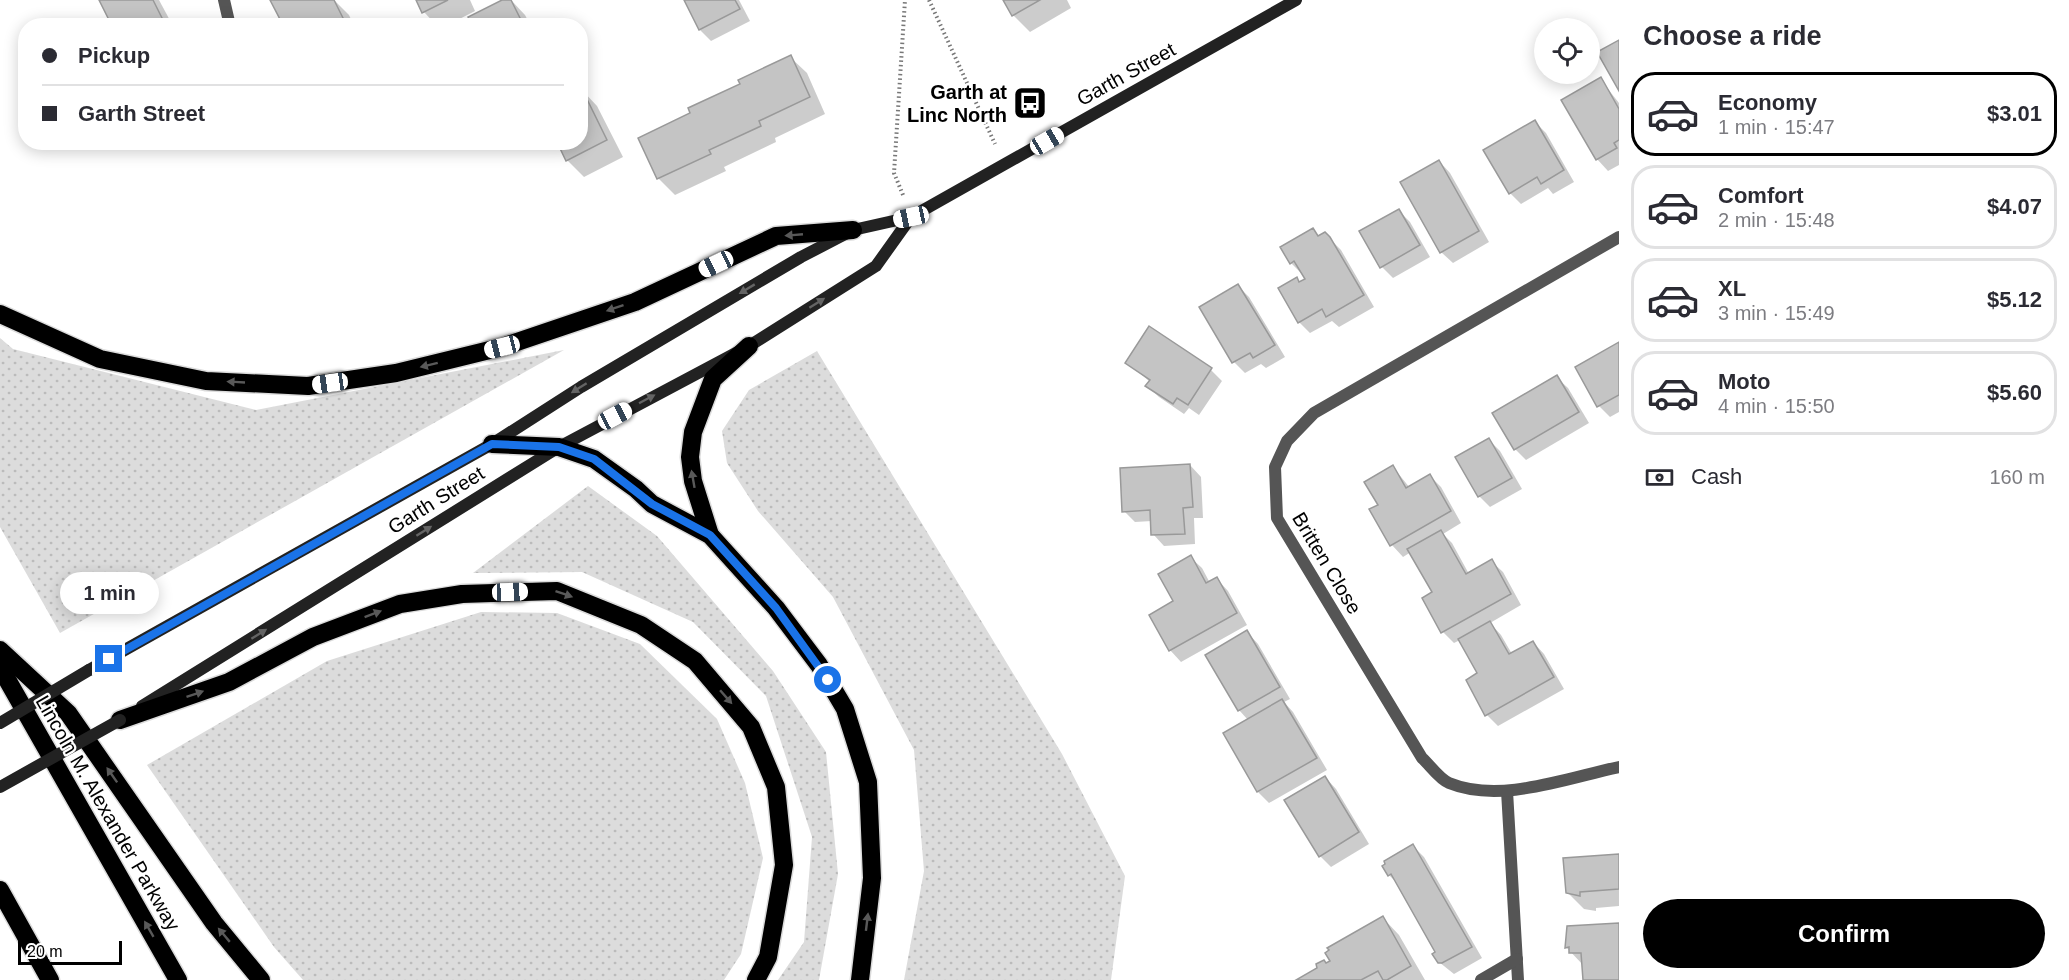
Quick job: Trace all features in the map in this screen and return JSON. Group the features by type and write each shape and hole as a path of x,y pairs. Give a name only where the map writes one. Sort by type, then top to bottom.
{"highway":[{"path":"0,314 100,359 206,381 308,386 396,373 502,347 635,302 776,236 853,230"},
{"path":"710,535 693,482 690,457 693,432 712,379 749,346"},
{"path":"492,444 559,447 594,459 652,504 710,535 776,608 819,665 845,709 868,782 873,878 860,980"},
{"path":"120,720 229,682 313,637 400,604 462,594 556,591 641,625 695,661 752,727 776,787 784,865 768,957 756,980"},
{"path":"0,650 68,713 214,923 261,980"},
{"name":"Lincoln M. Alexander Parkway","path":"0,667 178,980"},
{"path":"0,890 50,980"}],"main road":[{"name":"Garth Street","path":"0,723 89,670 492,444 581,387 801,257 853,230 911,217 1296,0"},
{"name":"Garth Street","path":"0,788 120,720 559,447 749,346 876,266 911,217"}],"street":[{"path":"224,0 228,18"},
{"name":"Britten Close","path":"1619,237 1314,412 1287,441 1275,467 1277,518 1422,758 1447,782 1485,792 1507,791 1619,767"},
{"path":"1507,791 1518,980"},
{"path":"1480,980 1517,959"}],"path":[{"path":"905,0 894,173 911,217"},
{"path":"929,0 1006,164"}],"shaded area":[{"path":"0,338 13,349 256,410 564,350 60,633 0,527"},
{"path":"817,351 1062,754 1125,876 1111,980 904,980 924,871 914,750 833,597 758,511 727,463 722,431 749,390"},
{"path":"588,486 657,536 773,671 826,752 838,874 819,980 778,980 804,942 812,837 766,696 693,622 582,572 473,573"},
{"path":"481,612 557,613 640,644 717,719 745,783 763,858 741,954 724,980 303,980 274,947 147,765 327,661"}],"building":[{"path":"99,0 153,0 162,18 108,18"},
{"path":"270,0 334,0 343,18 279,18"},
{"path":"416,0 448,0 422,13"},
{"path":"502,0 511,0 520,18 469,18"},
{"path":"684,0 735,0 740,9 699,30"},
{"path":"1003,0 1040,0 1012,16"},
{"path":"1619,40 1619,91 1600,57 1600,50"},
{"path":"791,55 810,97 759,121 761,126 709,150 711,154 657,179 638,138 690,113 688,108 740,84 738,80"},
{"path":"1600,78 1619,109 1619,140 1614,143 1617,148 1596,160 1561,100 1589,84 1600,84"},
{"path":"588,101 607,140 588,150"},
{"path":"1535,120 1564,170 1541,184 1537,177 1509,194 1483,150"},
{"path":"561,150 587,150 566,161"},
{"path":"1439,160 1479,231 1440,253 1400,182"},
{"path":"1399,209 1420,245 1380,268 1359,231"},
{"path":"1313,228 1318,236 1325,232 1330,237 1364,295 1326,317 1322,309 1298,323 1278,288 1297,277 1299,282 1305,279 1294,261 1290,264 1280,247"},
{"path":"1238,284 1275,345 1253,358 1250,353 1232,363 1199,307"},
{"path":"1149,326 1212,368 1188,405 1177,398 1173,404 1145,386 1150,380 1125,363"},
{"path":"1619,342 1619,395 1597,407 1575,367"},
{"path":"1557,375 1579,412 1514,450 1492,413"},
{"path":"1489,438 1512,478 1478,497 1455,457"},
{"path":"1190,464 1193,507 1183,508 1185,534 1151,535 1150,510 1122,512 1120,468"},
{"path":"1393,465 1406,488 1430,474 1451,511 1390,546 1369,509 1378,505 1364,482"},
{"path":"1441,530 1466,574 1492,559 1511,594 1441,633 1422,598 1432,592 1407,549"},
{"path":"1191,555 1206,583 1217,577 1237,613 1169,651 1149,615 1173,601 1158,574"},
{"path":"1490,621 1509,654 1533,641 1554,677 1485,716 1466,680 1477,673 1458,639"},
{"path":"1247,630 1280,687 1238,711 1205,655"},
{"path":"1282,699 1317,758 1257,792 1223,733"},
{"path":"1325,776 1359,832 1319,857 1284,800"},
{"path":"1413,844 1472,947 1442,963 1438,963 1432,954 1435,952 1391,874 1388,876 1382,866 1385,864 1384,861"},
{"path":"1619,854 1619,889 1580,892 1580,896 1566,893 1563,858"},
{"path":"1383,916 1411,966 1387,980 1383,980 1378,971 1361,980 1296,980 1317,968 1316,964 1324,960 1326,963 1330,961 1325,953 1329,950 1327,948"},
{"path":"1619,923 1619,980 1583,980 1581,953 1569,953 1569,947 1565,948 1567,926"}],"place":[{"name":"Garth at Linc North","path":"1030,103"}],"route":[{"path":"109,659 492,444 559,447 594,459 612,470 652,504 710,535 776,608 828,680"}]}
